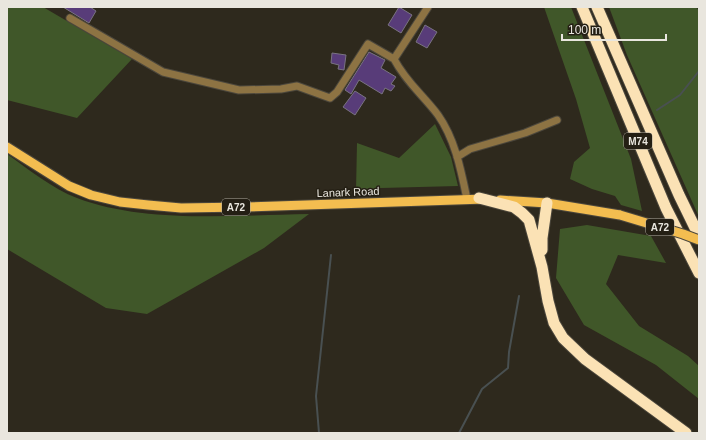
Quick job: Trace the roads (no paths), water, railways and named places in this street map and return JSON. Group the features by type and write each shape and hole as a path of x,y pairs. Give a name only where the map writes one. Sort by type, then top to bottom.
{"highway":[{"name":"M74","path":"582,7 666,208 699,273"},
{"name":"M74","path":"597,7 679,195 699,236"},
{"path":"479,198 501,203 522,213 529,220 542,267 548,301 554,323 563,338 585,359 686,433"},
{"path":"542,267 542,238 547,203"}],"main road":[{"name":"Lanark Road","path":"7,147 69,186 91,195 120,202 181,208 479,198 547,203 620,215 699,240"}],"lane":[{"path":"394,59 428,7"},
{"path":"70,18 163,72 239,90 281,89 297,86 330,98 337,92 368,44 394,59 403,76 438,115 452,142 467,199"},
{"path":"457,157 470,149 525,133 557,120"}],"waterway":[{"path":"657,110 680,95 699,71"},
{"path":"319,433 316,396 331,255"},
{"path":"459,433 482,389 508,368 509,352 519,296"}]}
